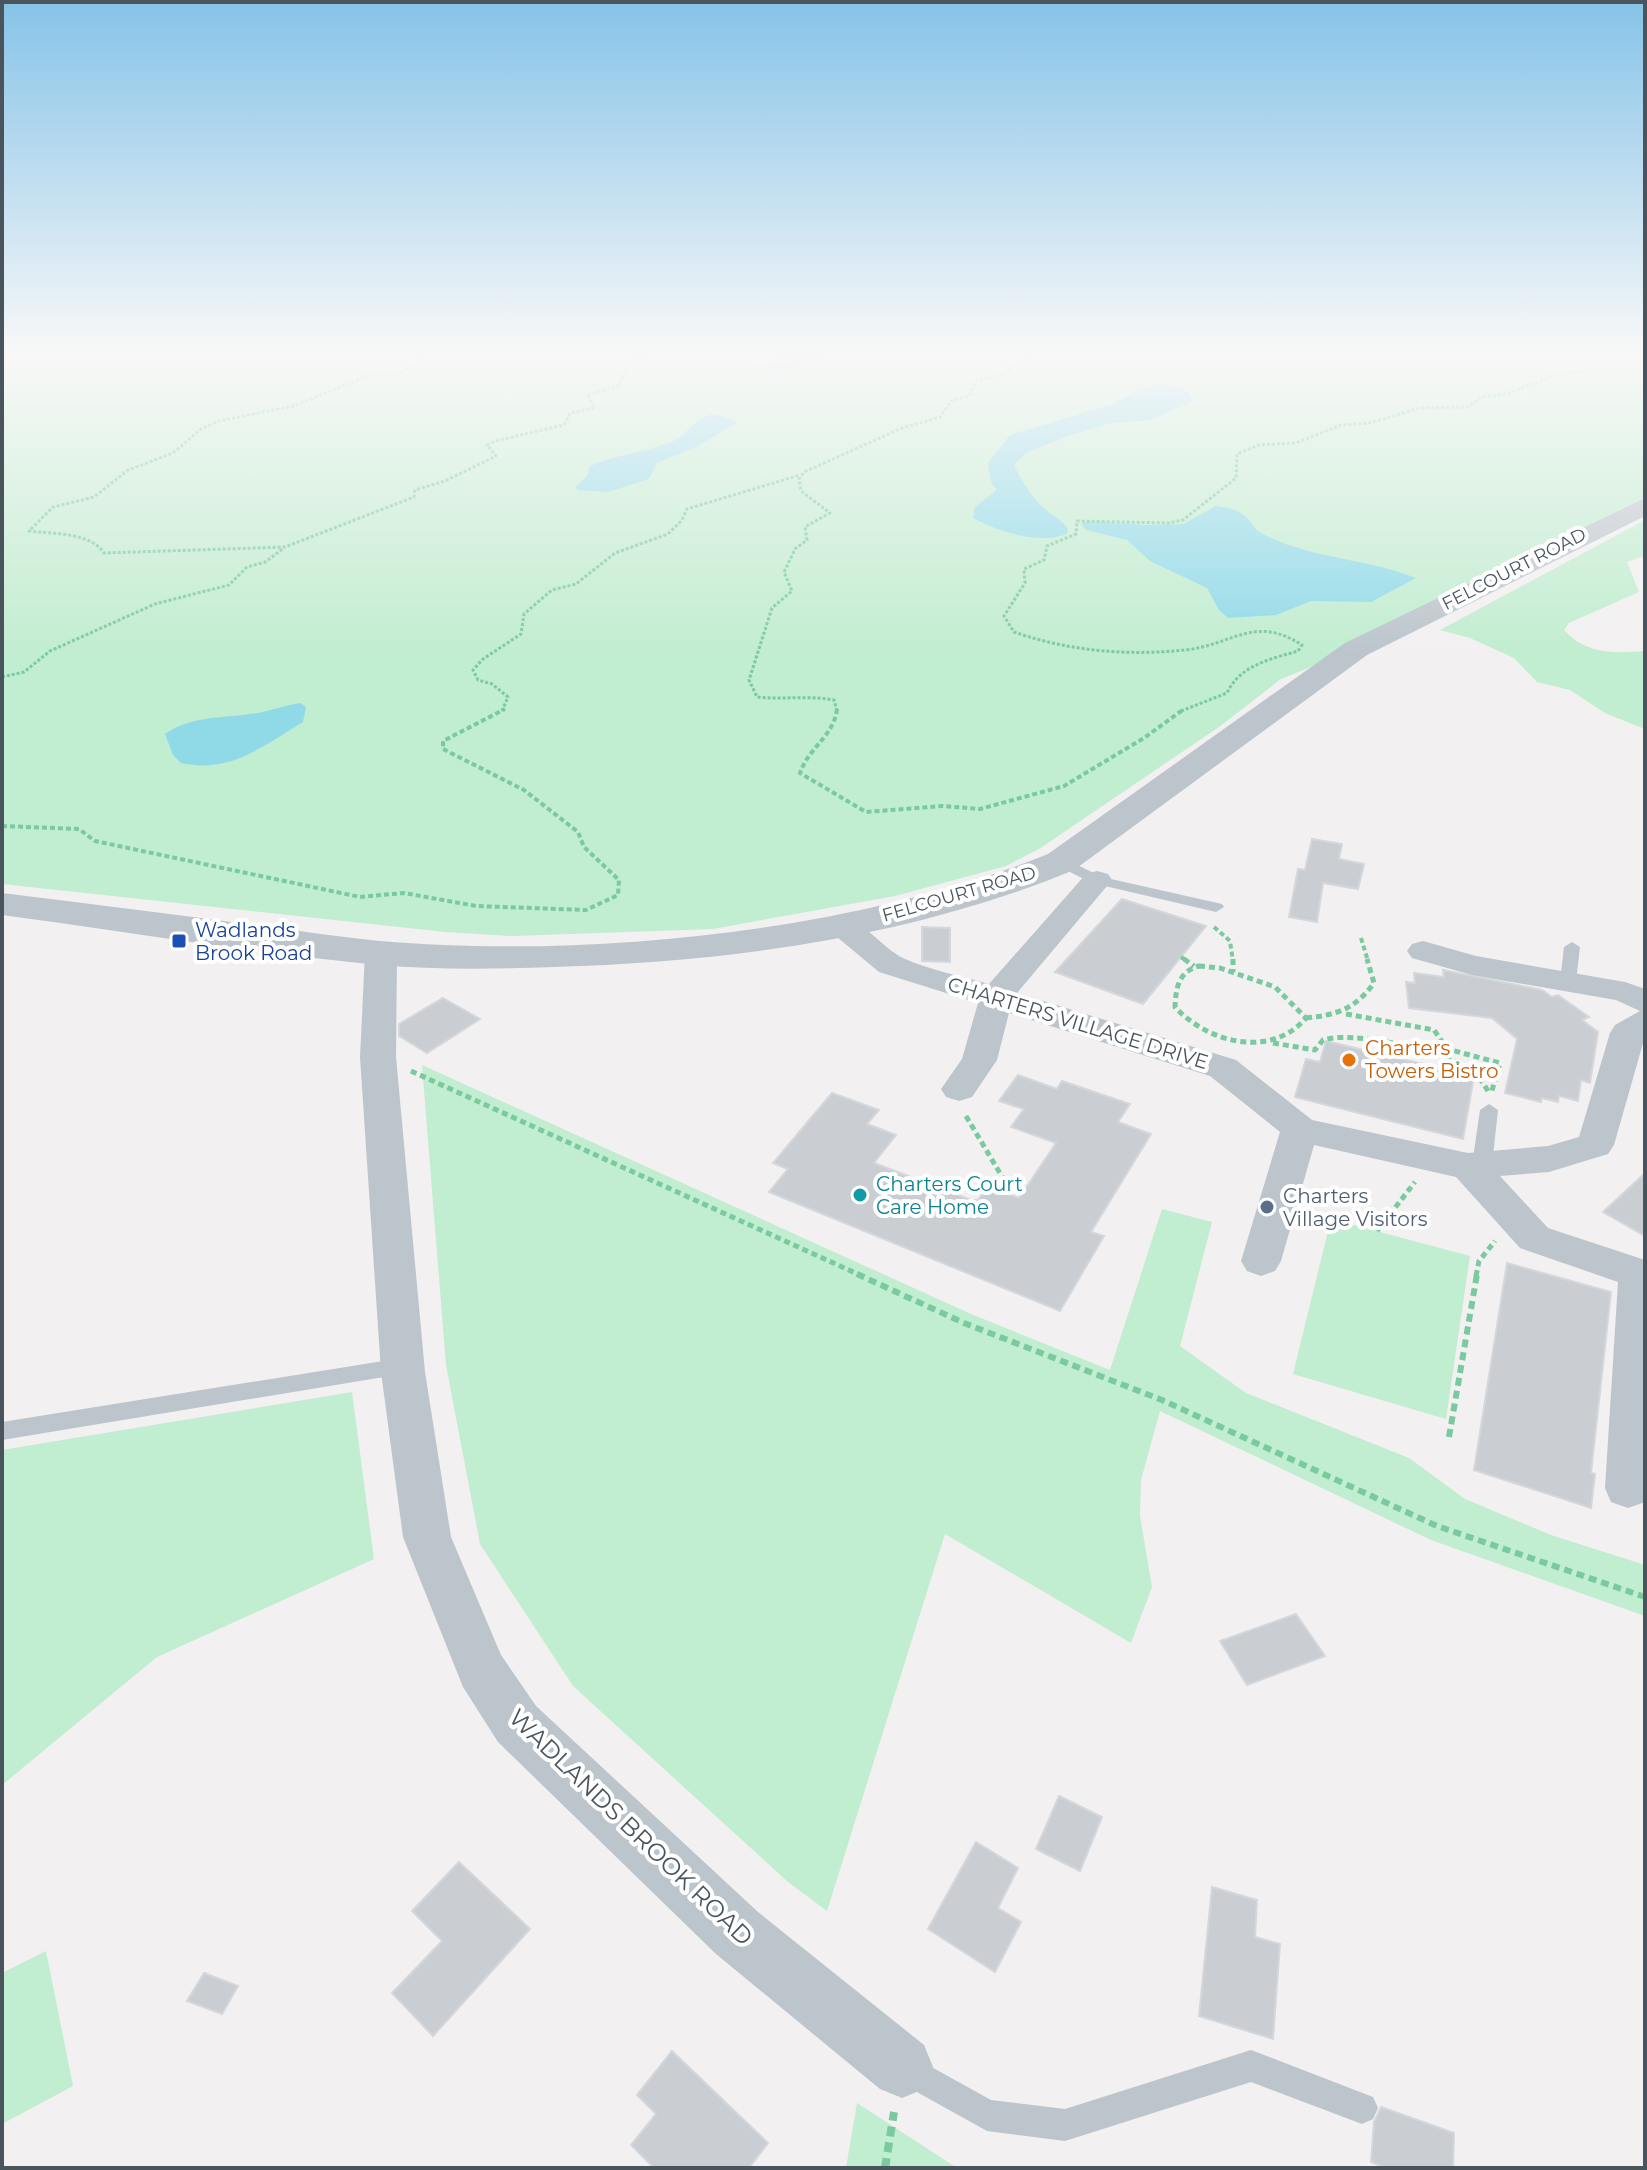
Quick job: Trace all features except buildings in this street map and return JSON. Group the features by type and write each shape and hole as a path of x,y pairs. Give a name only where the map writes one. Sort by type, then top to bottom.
{"street":[{"name":"FELCOURT ROAD","path":"2,904 381,953 503,957 603,954 711,945 841,927 1012,882 1061,862 1356,649 1645,506"},
{"path":"959,1089 979,1060 997,996 1097,880"},
{"name":"CHARTERS VILLAGE DRIVE","path":"841,927 891,965 1223,1068 1300,1129 1416,1157 1475,1166 1549,1159 1595,1145 1627,1033 1645,1020"},
{"path":"1423,951 1472,965 1625,992 1645,1002"},
{"name":"WADLANDS BROOK ROAD","path":"381,953 378,1057 402,1366 427,1537 451,1603 481,1670 517,1724 737,1933 902,2067"},
{"path":"1261,1261 1300,1129"},
{"path":"1475,1166 1534,1238 1642,1275 1628,1488"}],"lane":[{"path":"1061,862 1097,880 1216,907"},
{"path":"1568,981 1572,947"},
{"path":"1475,1166 1489,1110"},
{"path":"2,1431 402,1366"},
{"name":"WADLANDS BROOK ROAD","path":"902,2067 987,2115 1065,2125 1251,2066 1362,2108"}],"path":[{"path":"172,453 128,470 94,497 53,507 29,531 74,536 98,544 104,553 285,547"},
{"path":"2,677 24,672 50,651 155,604 229,585 247,567 265,562 285,547 414,497 415,490 445,481 496,456 494,453"},
{"path":"2,826 79,829 95,841 360,897 404,893 476,906 586,910 618,895 619,880 584,847 578,832 524,790 443,749 443,741 505,709 508,697 492,684 478,680 473,670 483,659 521,634 524,614 552,590 576,584 615,553 668,534 682,520 687,509 802,475 848,453"},
{"path":"802,475 799,479 801,491 830,513 805,527 807,540 797,543 792,549 784,572 792,591 772,608 749,680 757,697 773,699 809,695 834,700 837,707 835,725 805,758 800,773 866,812 942,806 980,809 1064,786 1144,738 1187,706 1227,693 1229,684 1241,674 1262,662 1298,651 1302,645 1293,638 1265,629 1250,629 1189,650 1066,648 1014,632 1004,616 1025,583 1024,569 1044,560 1047,546 1076,534 1077,521 1183,520 1236,478 1238,453"},
{"path":"1216,907 1213,926 1227,935 1232,943 1233,972"},
{"path":"1346,1014 1360,1003 1374,983 1361,938"},
{"path":"1181,957 1195,966"},
{"path":"1195,966 1214,966 1275,987 1306,1018 1346,1014 1434,1030 1447,1049 1500,1063 1490,1096 1486,1085 1470,1070 1445,1056 1419,1048 1343,1037 1323,1040 1315,1050 1245,1042 1191,1024 1175,1007 1175,987 1182,973 1195,966"},
{"path":"1272,1043 1298,1031 1306,1018"},
{"path":"378,1057 964,1323 1162,1400 1437,1526 1645,1597"},
{"path":"959,1089 960,1106 1004,1180 1001,1191"},
{"path":"1377,1231 1386,1216 1415,1184 1416,1157"},
{"path":"1449,1437 1479,1261 1497,1240 1526,1230"},
{"path":"885,2168 902,2067"}],"green space":[{"path":"2,453 1645,453 1645,506 1356,649 1281,679 1219,727 1039,849 1006,866 895,896 713,929 512,936 445,932 2,884"},
{"path":"1645,520 1645,556 1627,562 1639,592 1569,623 1564,630 1582,644 1602,651 1645,651 1645,729 1605,713 1570,690 1537,682 1514,658 1470,638 1440,630"},
{"path":"422,1065 971,1314 1110,1370 1162,1209 1212,1222 1180,1346 1246,1393 1409,1458 1465,1499 1551,1535 1645,1565 1645,1616 1431,1540 1160,1411 1141,1480 1140,1516 1152,1587 1131,1643 945,1534 827,1911 788,1882 573,1686 480,1544 446,1365"},
{"path":"1331,1219 1470,1256 1446,1419 1293,1374"},
{"path":"352,1392 374,1559 157,1657 2,1785 2,1450"},
{"path":"46,1951 73,2086 2,2124 2,1973"},
{"path":"857,2103 957,2168 846,2168"}],"water":[{"path":"632,453 680,453 657,463 649,479 608,492 577,490 576,486 587,476 590,466"},
{"path":"996,453 1026,453 1014,465 1031,493 1068,529 1067,534 1044,538 1019,535 973,518 975,507 997,490 991,482 988,463"},
{"path":"1216,506 1238,511 1259,532 1280,542 1416,578 1371,602 1311,601 1276,615 1228,618 1219,610 1207,588 1150,561 1127,540 1086,530 1081,524 1088,521 1183,524"},
{"path":"300,703 306,707 303,722 245,756 215,765 181,763 173,755 165,734 200,720 263,712"}],"place":[{"name":"Wadlands Brook Road","path":"179,941"},
{"name":"Charters Towers Bistro","path":"1349,1060"},
{"name":"Charters Court Care Home","path":"860,1195"},
{"name":"Charters Village Visitors","path":"1267,1207"}]}
